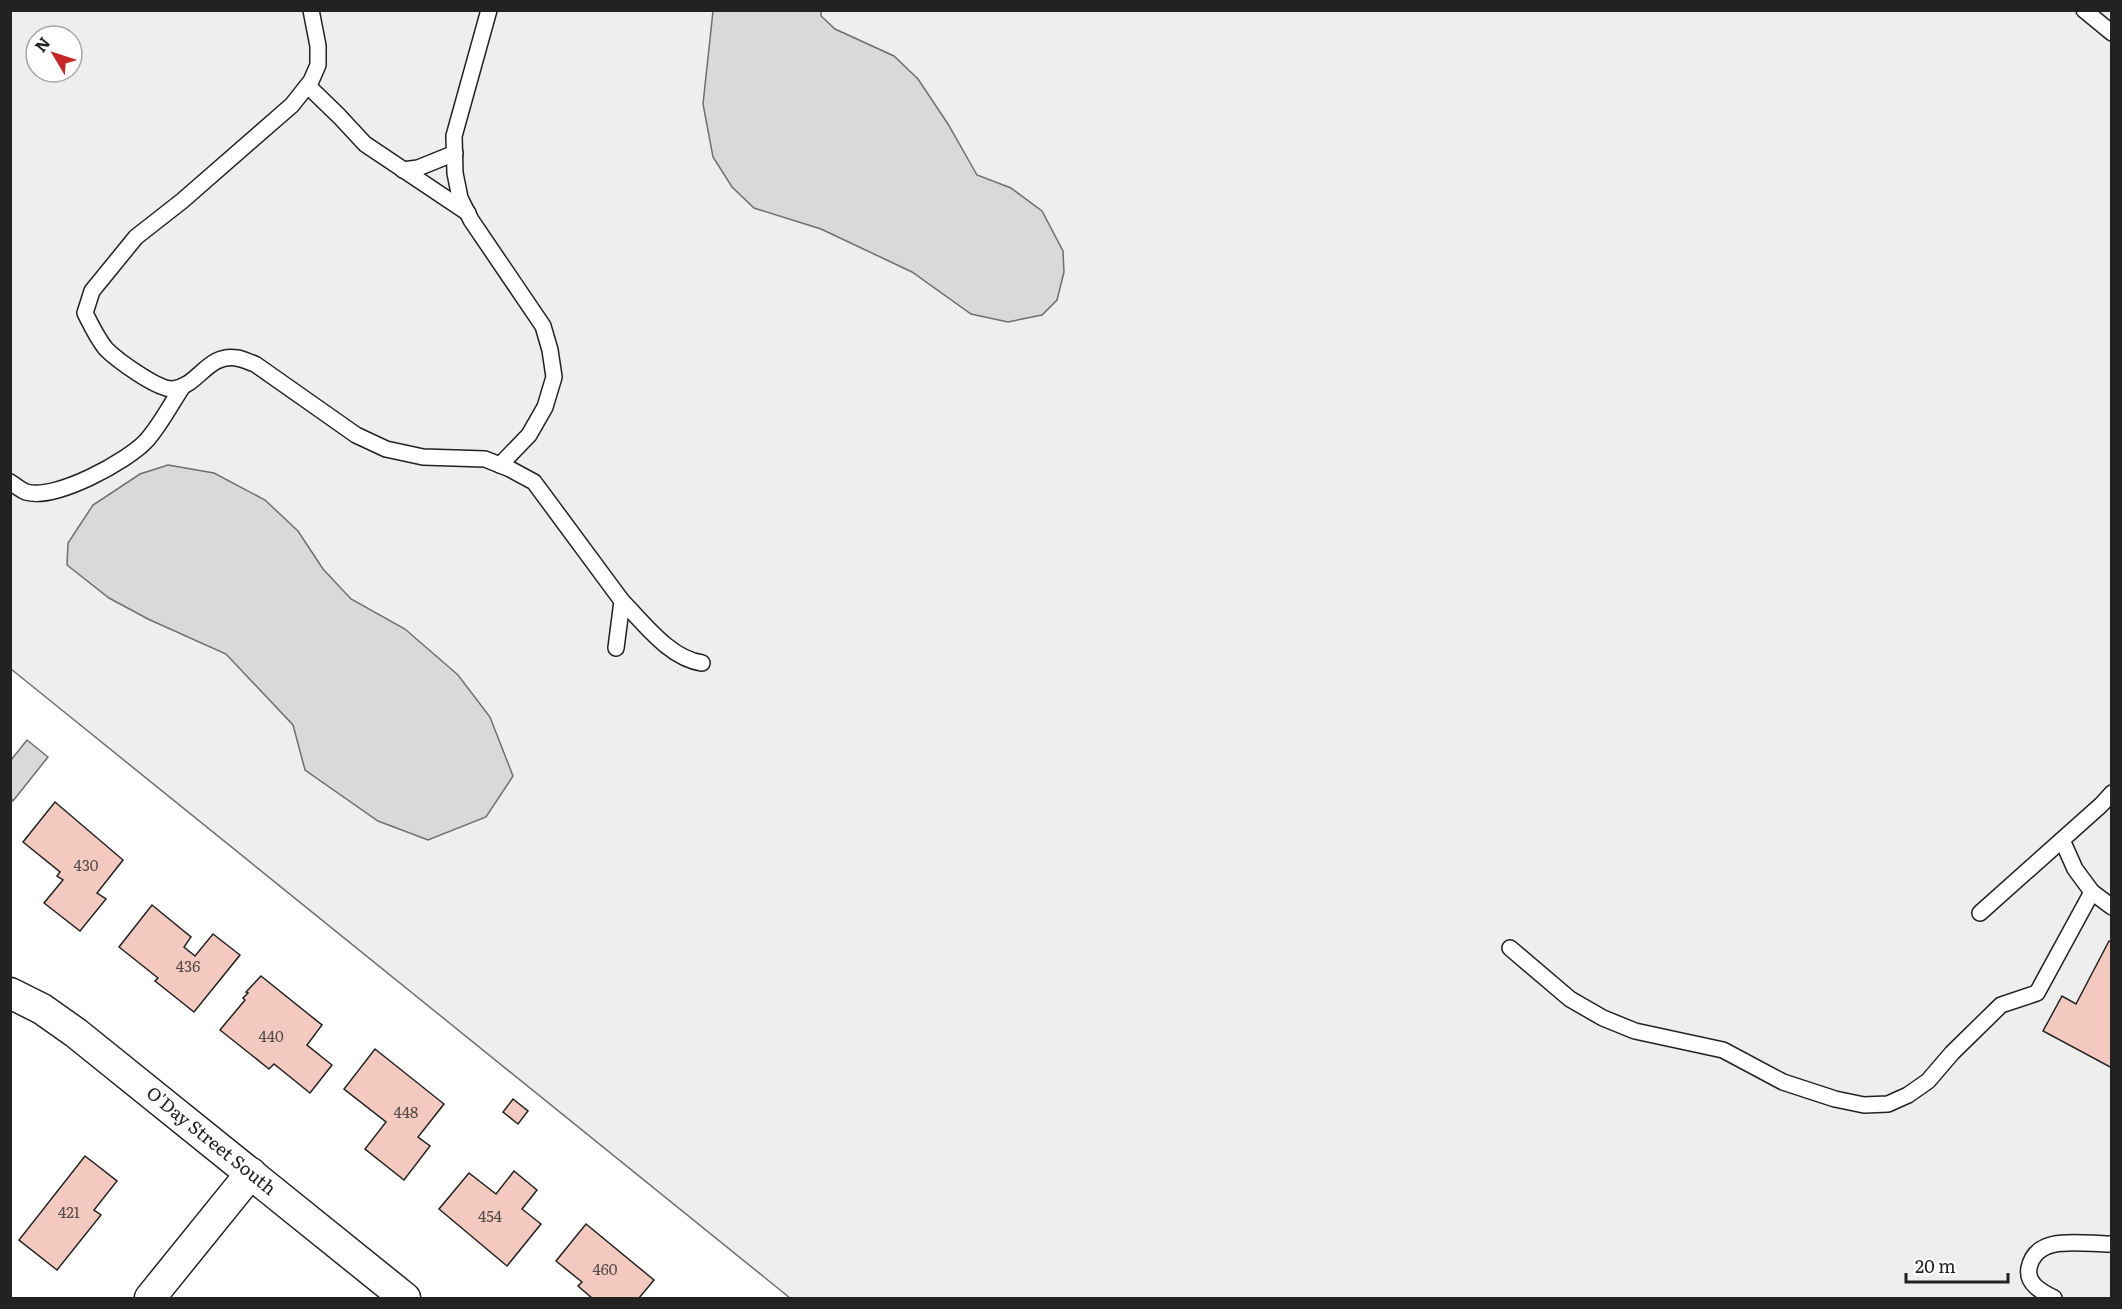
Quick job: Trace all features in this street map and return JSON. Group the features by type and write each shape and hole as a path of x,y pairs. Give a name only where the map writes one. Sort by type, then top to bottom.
{"street":[{"name":"O'Day Street South","path":"10,993 42,1009 76,1033 405,1299"},
{"path":"150,1299 251,1173"}],"lane":[{"path":"311,10 318,46 318,65 308,86 292,105 182,201 136,237 92,291 85,313 92,329 107,349 151,383 171,389 183,386 205,367 218,360 236,358 255,364 356,435 386,449 423,457 485,459 534,482 622,601 673,652 692,662 702,663"},
{"path":"489,10 454,136 455,173 460,198 468,213 543,326 554,377 545,407 529,435 500,465"},
{"path":"2084,10 2112,33"},
{"path":"308,86 365,144 468,213"},
{"path":"403,170 418,168 455,153"},
{"path":"10,482 27,492 51,492 94,476 146,441 183,386"},
{"path":"616,648 622,601"},
{"path":"1980,913 2112,793"},
{"path":"2062,840 2075,869 2092,892 2112,907"},
{"path":"1510,948 1570,999 1603,1018 1635,1031 1723,1050 1783,1082 1835,1099 1864,1105 1888,1104 1908,1095 1928,1080 2001,1005 2037,993 2092,892"},
{"path":"2054,1299 2035,1287 2028,1272 2032,1258 2044,1248 2060,1242 2112,1244"}],"shaded area":[{"path":"10,11 2111,11 2111,1298 790,1298 11,669"},
{"path":"713,11 821,11 821,16 835,29 894,56 918,79 948,124 977,175 1011,188 1042,211 1063,251 1064,272 1057,300 1042,315 1008,322 971,314 912,272 821,229 754,208 732,187 713,157 703,104"},
{"path":"168,465 214,473 265,500 298,531 323,569 351,599 405,629 458,675 490,717 513,776 486,817 428,840 378,821 305,770 293,725 226,654 148,619 109,598 67,565 68,543 93,505 140,474"},
{"path":"27,740 48,757 13,801 11,798 11,760"}],"building":[{"path":"55,802 123,860 97,893 106,899 80,931 44,903 63,880 57,876 60,872 23,842"},
{"path":"152,905 191,937 184,947 195,956 213,934 240,955 194,1012 155,981 158,978 119,947"},
{"path":"2109,941 2112,943 2112,1068 2043,1031 2062,996 2076,1004"},
{"path":"261,976 322,1025 307,1045 332,1065 310,1093 274,1064 269,1069 220,1030 245,1000 243,998 248,993 246,992"},
{"path":"375,1049 444,1104 418,1137 430,1146 404,1180 365,1149 386,1122 344,1089"},
{"path":"513,1099 528,1111 518,1124 503,1112"},
{"path":"85,1156 117,1181 94,1210 101,1215 57,1270 19,1240"},
{"path":"514,1171 537,1190 522,1209 541,1224 507,1266 439,1209 469,1173 496,1194"},
{"path":"586,1224 654,1280 639,1298 592,1298 578,1286 582,1282 556,1261"}]}
